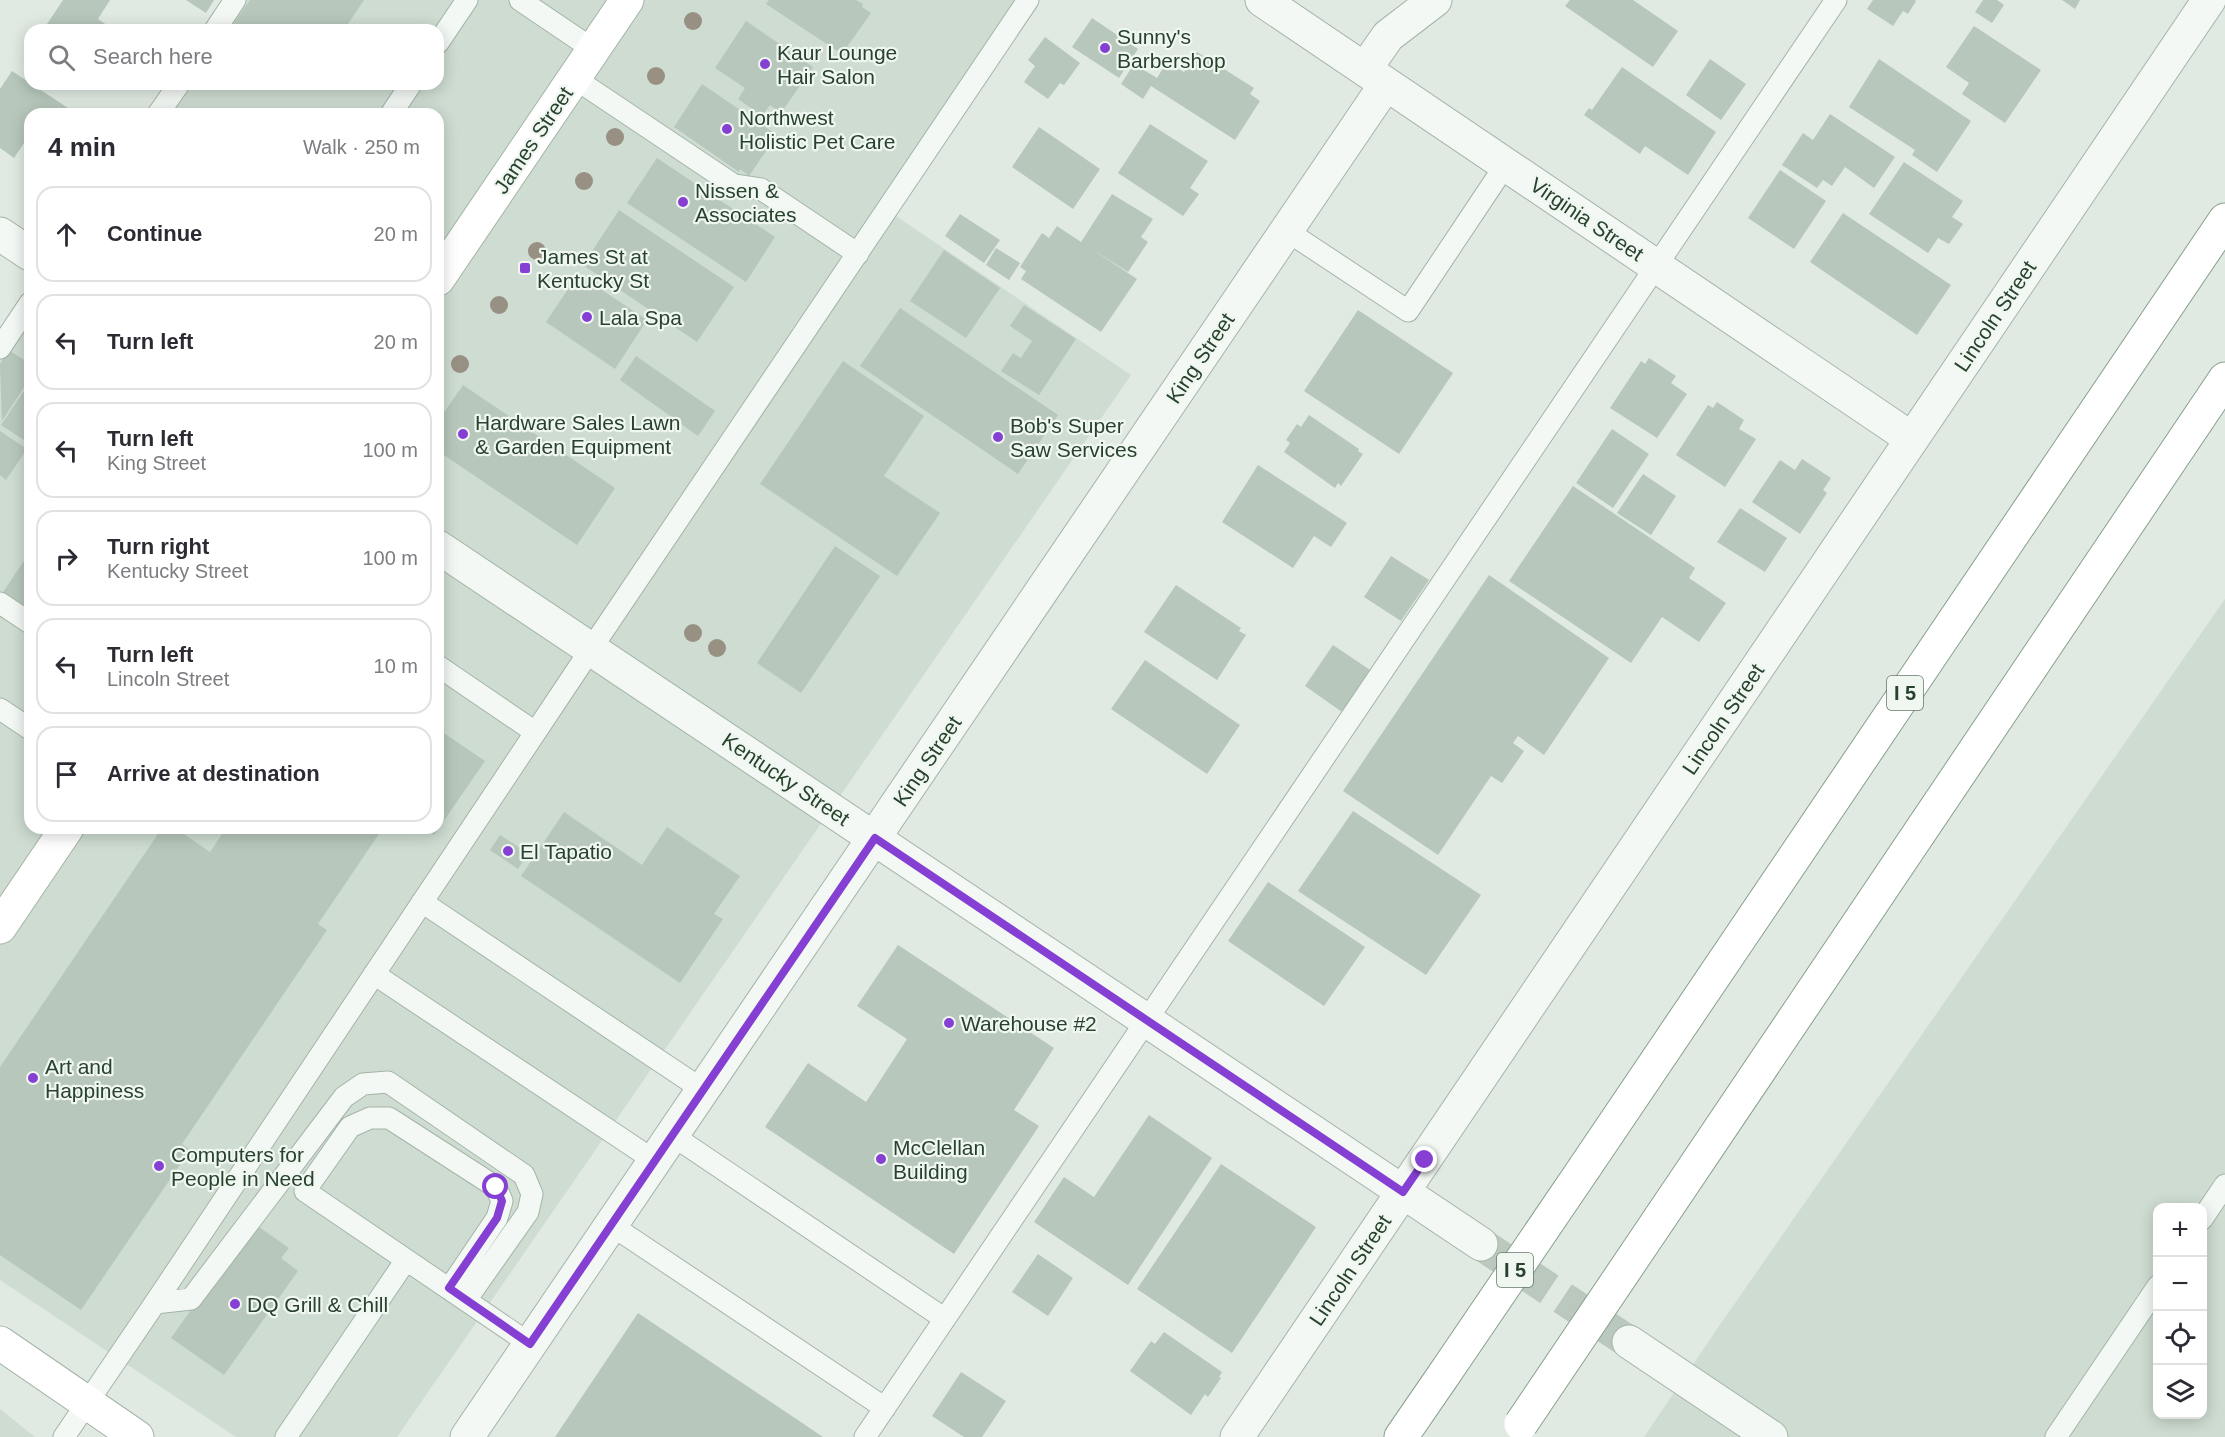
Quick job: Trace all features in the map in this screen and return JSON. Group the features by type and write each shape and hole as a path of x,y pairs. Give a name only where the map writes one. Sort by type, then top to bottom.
{"main road":[{"name":"James Street","path":"444,270 627,0"},
{"name":"I 5","path":"1401,1437 2225,220"},
{"path":"1516,1430 2225,379"},
{"path":"0,927 63,834"},
{"path":"0,1343 137,1437"}],"street":[{"name":"Virginia Street","path":"1262,0 1912,438"},
{"name":"King Street","path":"467,1437 1287,231 1376,76 1388,36 1435,0"},
{"name":"Lincoln Street","path":"1237,1437 2209,0"},
{"path":"0,234 24,250"},
{"name":"Kentucky Street","path":"444,551 1481,1244"},
{"path":"1629,1342 1771,1437"}],"lane":[{"path":"219,24 235,0"},
{"path":"444,34 467,0"},
{"path":"520,0 594,50"},
{"path":"64,1437 1028,0"},
{"path":"865,1437 1836,0"},
{"path":"574,78 734,185 761,189 858,254"},
{"path":"162,108 174,90"},
{"path":"395,108 407,90"},
{"path":"1287,231 1408,311 1506,164"},
{"path":"0,348 24,312"},
{"path":"0,603 24,619"},
{"path":"444,670 535,732"},
{"path":"0,709 24,725"},
{"path":"422,902 704,1090"},
{"path":"374,974 945,1319"},
{"path":"155,1303 191,1299 344,1096 363,1084 388,1082 524,1175 532,1194 528,1212 457,1294"},
{"path":"457,1294 497,1218 502,1201 496,1187 389,1118 370,1118 350,1127 305,1191 530,1344"},
{"path":"2207,1212 2225,1185"},
{"path":"611,1225 885,1408"},
{"path":"286,1437 406,1260"},
{"path":"2056,1437 2153,1292"}],"shaded area":[{"path":"235,0 1028,0 887,210 1131,375 397,1437 236,1437 0,1280 0,348 24,312 24,834 444,834 444,108 162,108 175,90 444,90 444,24 219,24"},
{"path":"2225,599 2225,1437 1644,1437 1717,1329"},
{"path":"0,1409 35,1437 0,1437"}],"building":[{"path":"63,0 110,0 98,19 105,24 47,24"},
{"path":"186,0 214,0 206,13"},
{"path":"250,0 364,0 348,24 233,24"},
{"path":"769,0 856,0 871,13 842,54 766,4"},
{"path":"1570,0 1633,0 1678,31 1653,67 1565,6"},
{"path":"1873,0 1916,1 1908,14 1903,11 1893,26 1867,9"},
{"path":"1983,0 1997,0 2004,5 1992,23 1975,12"},
{"path":"2062,0 2080,0 2075,9"},
{"name":"Sunny's Barbershop","path":"1092,18 1138,49 1119,78 1072,47"},
{"path":"746,21 813,67 781,113 770,105 762,116 738,99 745,88 715,68"},
{"path":"1974,26 2041,70 2005,123 1962,94 1969,83 1946,67"},
{"path":"1045,37 1080,63 1064,85 1060,83 1048,99 1024,82 1035,66 1028,60"},
{"path":"1197,52 1254,88 1250,94 1260,101 1235,140 1151,86 1143,99 1121,84 1134,64 1157,78 1165,65 1172,71 1175,67 1184,72"},
{"path":"1710,59 1746,84 1721,120 1686,95"},
{"path":"1879,59 1971,121 1937,172 1912,155 1915,150 1849,107"},
{"path":"1622,67 1716,132 1688,175 1645,146 1640,154 1584,115 1589,108 1592,110"},
{"path":"12,71 24,79 24,90 41,90 68,108 24,108 24,143 14,158 0,148 0,89"},
{"path":"702,84 777,135 749,176 740,169 739,172 674,127"},
{"path":"1830,114 1895,157 1874,188 1845,167 1832,186 1823,180 1817,188 1782,165 1803,133 1813,140"},
{"path":"1150,124 1208,161 1190,188 1199,194 1183,216 1118,173"},
{"path":"1039,127 1100,169 1073,209 1012,167"},
{"path":"657,158 775,237 746,282 627,203"},
{"path":"1904,162 1963,201 1952,217 1963,224 1949,244 1938,238 1928,253 1869,214"},
{"path":"1780,170 1826,201 1794,249 1748,218"},
{"path":"1112,194 1153,219 1141,237 1148,242 1128,272 1089,247 1137,279 1101,332 1021,279 1026,271 1020,267 1042,233 1049,238 1057,226 1081,242"},
{"path":"619,210 734,287 697,342 583,265"},
{"path":"1843,213 1951,285 1917,335 1810,262"},
{"path":"960,214 1000,240 984,263 945,236"},
{"path":"996,248 1020,263 1009,280 986,265"},
{"path":"944,250 1000,288 966,338 910,301"},
{"path":"578,274 647,320 615,369 546,322"},
{"path":"1024,305 1076,339 1039,395 1001,371 1013,353 1021,358 1032,341 1010,326"},
{"path":"900,308 1058,415 1018,474 860,366"},
{"path":"1358,310 1453,373 1399,454 1304,391"},
{"path":"9,350 24,360 24,387 2,421 0,364"},
{"path":"636,356 715,411 698,436 620,380"},
{"path":"1649,358 1676,376 1671,383 1687,394 1657,438 1610,408 1641,361 1645,364"},
{"path":"843,361 924,416 884,476 940,513 897,576 760,484"},
{"path":"463,385 615,488 577,545 444,455 444,412"},
{"path":"24,391 24,440 1,425"},
{"path":"1717,402 1744,420 1739,429 1756,439 1725,487 1676,455 1708,405 1713,408"},
{"path":"1309,415 1363,454 1341,486 1338,483 1335,488 1284,452 1290,443 1286,440 1297,424 1301,427"},
{"path":"1612,429 1649,454 1613,508 1576,483"},
{"path":"0,431 24,447 24,453 6,480 0,475"},
{"path":"1802,459 1831,478 1823,490 1827,493 1800,534 1752,502 1780,460 1795,470"},
{"path":"1258,465 1347,523 1331,547 1314,536 1293,568 1222,522"},
{"path":"1643,474 1676,496 1651,535 1617,513"},
{"path":"1573,486 1695,568 1689,578 1726,603 1699,642 1662,617 1631,663 1509,581"},
{"path":"1740,508 1787,538 1765,572 1717,542"},
{"path":"835,546 880,576 801,693 757,663"},
{"path":"1391,556 1429,580 1401,621 1364,597"},
{"path":"24,561 24,610 1,595"},
{"path":"1489,575 1609,658 1544,755 1518,736 1513,743 1524,751 1502,783 1491,776 1438,855 1343,791"},
{"path":"1176,585 1241,628 1239,631 1246,635 1217,680 1144,632"},
{"path":"1333,645 1370,670 1342,712 1305,686"},
{"path":"1145,660 1240,725 1207,774 1111,709"},
{"path":"444,733 485,761 444,820"},
{"path":"1353,811 1481,895 1426,975 1298,891"},
{"path":"564,812 642,865 667,827 740,876 714,914 723,919 680,983 521,876"},
{"path":"158,834 184,834 210,852 222,834 379,834 318,924 327,930 182,1144 190,1150 81,1310 0,1255 0,1067"},
{"path":"500,835 528,853 518,869 490,850"},
{"path":"1268,882 1365,947 1324,1006 1228,941"},
{"path":"898,945 1054,1048 1014,1110 1039,1126 954,1254 765,1127 808,1063 866,1102 907,1039 857,1006"},
{"path":"1149,1115 1212,1158 1128,1285 1034,1222 1064,1177 1094,1197"},
{"path":"1221,1164 1316,1227 1232,1353 1137,1289"},
{"name":"DQ Grill & Chill","path":"259,1227 289,1248 281,1258 298,1271 224,1375 171,1338 245,1234 251,1238"},
{"path":"1038,1254 1073,1278 1048,1316 1012,1292"},
{"path":"638,1313 823,1437 555,1437"},
{"path":"1164,1332 1222,1372 1219,1377 1221,1378 1208,1397 1205,1394 1191,1415 1130,1371 1151,1341 1155,1344"},
{"path":"961,1372 1006,1401 982,1437 964,1437 932,1416"}],"tunnel":[{"path":"1481,1244 1629,1342"}],"place":[{"name":"Sunny's Barbershop","path":"1105,48"},
{"name":"Kaur Lounge Hair Salon","path":"765,64"},
{"name":"Northwest Holistic Pet Care","path":"727,129"},
{"name":"Nissen & Associates","path":"683,202"},
{"name":"James St at Kentucky St","path":"525,268"},
{"name":"Lala Spa","path":"587,317"},
{"name":"Hardware Sales Lawn & Garden Equipment","path":"463,434"},
{"name":"Bob's Super Saw Services","path":"998,437"},
{"name":"El Tapatio","path":"508,851"},
{"name":"Warehouse #2","path":"949,1023"},
{"name":"Art and Happiness","path":"33,1078"},
{"name":"McClellan Building","path":"881,1159"},
{"name":"Computers for People in Need","path":"159,1166"},
{"name":"DQ Grill & Chill","path":"235,1304"}],"route":[{"path":"496,1187 502,1201 497,1218 449,1288 530,1344 875,838 1403,1192 1425,1160"}]}
